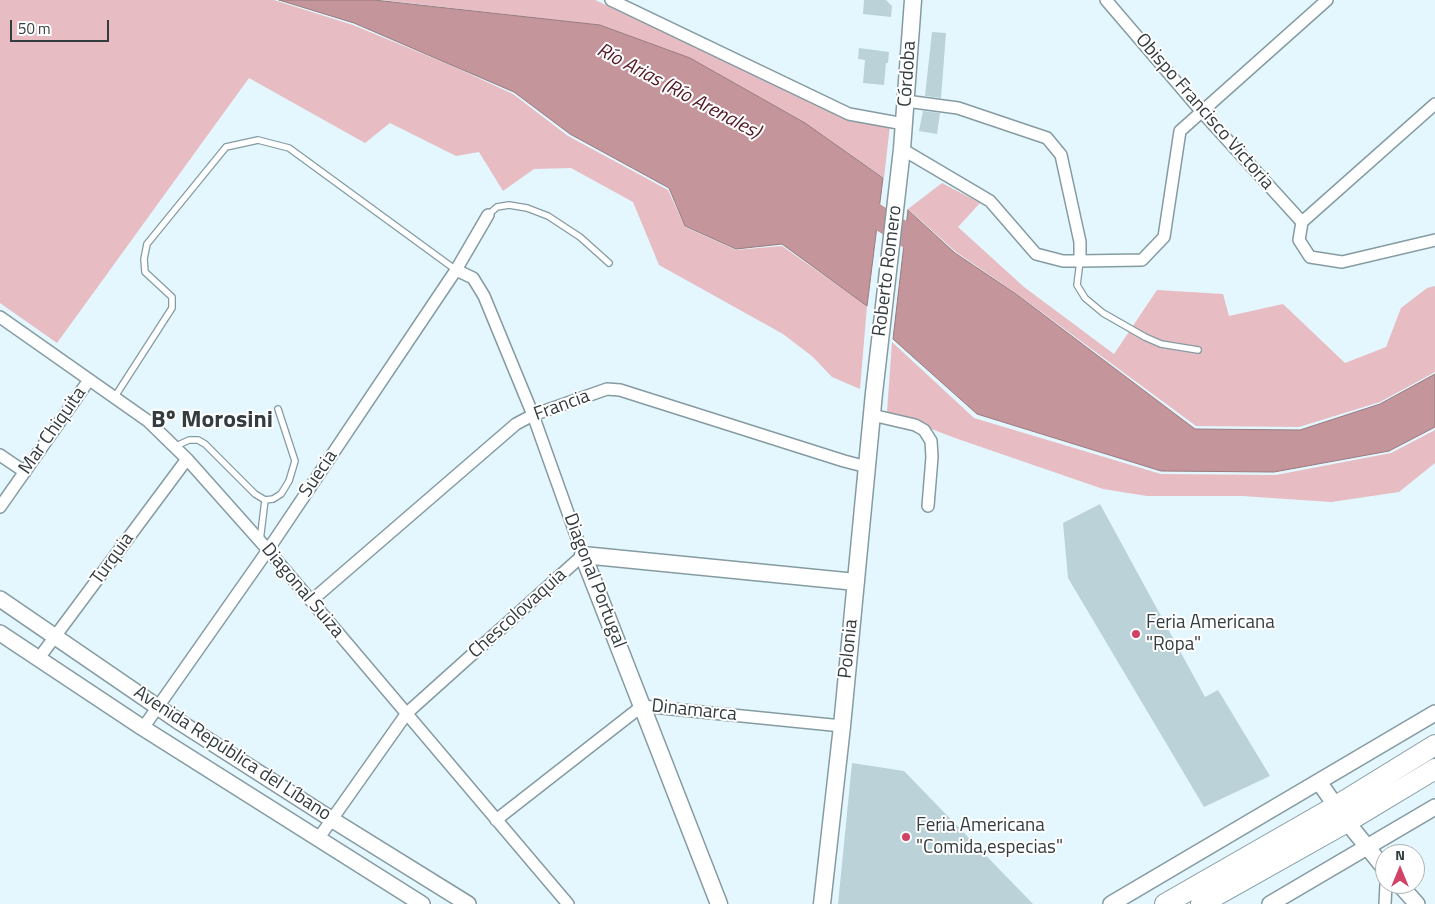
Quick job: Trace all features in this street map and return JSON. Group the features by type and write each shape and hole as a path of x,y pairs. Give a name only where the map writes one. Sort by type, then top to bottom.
{"highway":[{"path":"1201,904 1342,814 1435,746"},
{"path":"1165,904 1435,769"}],"main road":[{"name":"Córdoba","path":"902,149 913,0"},
{"name":"Roberto Romero","path":"874,393 902,149"},
{"name":"Polonia","path":"822,904 842,726 874,393"},
{"name":"Chescolovaquia","path":"583,555 856,582"},
{"name":"Diagonal Portugal","path":"583,555 718,904"}],"street":[{"path":"611,0 849,114 904,124"},
{"name":"Obispo Francisco Victoria","path":"1106,0 1302,222"},
{"path":"902,149 990,201 1036,254 1063,261 1142,260 1164,237 1180,131 1327,0"},
{"path":"906,101 958,108 1047,138 1061,155 1080,242 1080,261"},
{"path":"1435,104 1302,222 1299,240 1310,257 1342,262 1435,240"},
{"name":"Suecia","path":"143,728 268,550 456,270 488,215"},
{"name":"Diagonal Portugal","path":"456,270 473,278 484,296 534,415 583,555"},
{"name":"Diagonal Suiza","path":"0,316 148,421 186,459 268,550 568,904"},
{"name":"Mar Chiquita","path":"0,507 89,380"},
{"name":"Francia","path":"311,601 516,424 534,415 607,389 620,390 844,462 867,467"},
{"path":"872,415 915,425 924,430 931,441 928,506"},
{"path":"0,454 25,472"},
{"name":"Turquia","path":"38,658 186,459"},
{"name":"Chescolovaquia","path":"318,838 407,713 583,555"},
{"name":"Avenida República del Líbano","path":"0,599 158,706 331,819 468,904"},
{"name":"Avenida República del Líbano","path":"0,633 143,728 422,904"},
{"name":"Dinamarca","path":"496,820 642,706 842,726"},
{"path":"1111,904 1435,713"},
{"path":"1319,782 1375,856"},
{"path":"1270,904 1435,807"},
{"path":"1408,894 1417,904"}],"lane":[{"path":"114,398 172,308 172,297 144,272 147,244 226,147 258,140 289,148 456,270"},
{"path":"488,215 497,207 509,205 527,208 548,216 580,237 609,263"},
{"path":"1080,261 1077,285 1085,298 1103,312 1145,337 1161,344 1198,350"},
{"path":"174,447 189,440 198,440 205,444 255,494 265,500 273,499 281,494 295,462 278,409"},
{"path":"260,541 265,500"}],"shaded area":[{"path":"0,0 274,0 353,25 450,65 513,94 568,136 668,190 685,227 736,250 782,246 867,306 860,389 832,377 813,357 783,334 659,265 633,202 571,168 534,169 503,191 479,152 456,156 390,123 365,143 249,78 57,343 0,303"},
{"path":"382,0 595,0 850,118 890,125 884,178 805,123 690,58 601,25"},
{"path":"942,183 980,203 958,227 1024,287 1114,354 1157,290 1223,294 1229,316 1283,304 1345,363 1386,347 1401,308 1427,288 1435,286 1435,372 1380,402 1299,427 1196,426 1017,294 956,252 908,209"},
{"path":"892,342 974,418 1161,474 1276,475 1391,453 1435,430 1435,463 1399,492 1331,502 1242,496 1147,496 1103,489 955,438 887,412"}],"water":[{"path":"279,0 374,0 600,25 690,58 805,123 883,178 867,306 782,244 736,249 685,226 669,188 570,134 514,92 354,23"},
{"path":"908,210 955,253 1016,294 1195,429 1300,430 1380,404 1435,374 1435,427 1389,451 1274,472 1161,471 977,414 893,339"}],"building":[{"path":"864,0 886,0 892,6 891,17 863,14"},
{"path":"932,32 946,33 941,98 925,96"},
{"path":"859,48 889,52 884,85 863,83 865,60 858,59"},
{"path":"923,111 940,113 937,134 919,131"},
{"name":"Feria Americana \"Ropa\"","path":"1100,504 1205,697 1218,690 1270,776 1204,807 1068,578 1063,523"},
{"name":"Feria Americana \"Comida,especias\"","path":"852,763 904,771 1033,904 838,904"}],"waterway":[{"name":"Río Arias (Río Arenales)","path":"855,196 867,210 920,244 922,259"}],"place":[{"name":"Feria Americana \"Ropa\"","path":"1136,634"},
{"name":"Feria Americana \"Comida,especias\"","path":"906,837"}],"district":[{"name":"Bº Morosini","path":"212,421"}]}
